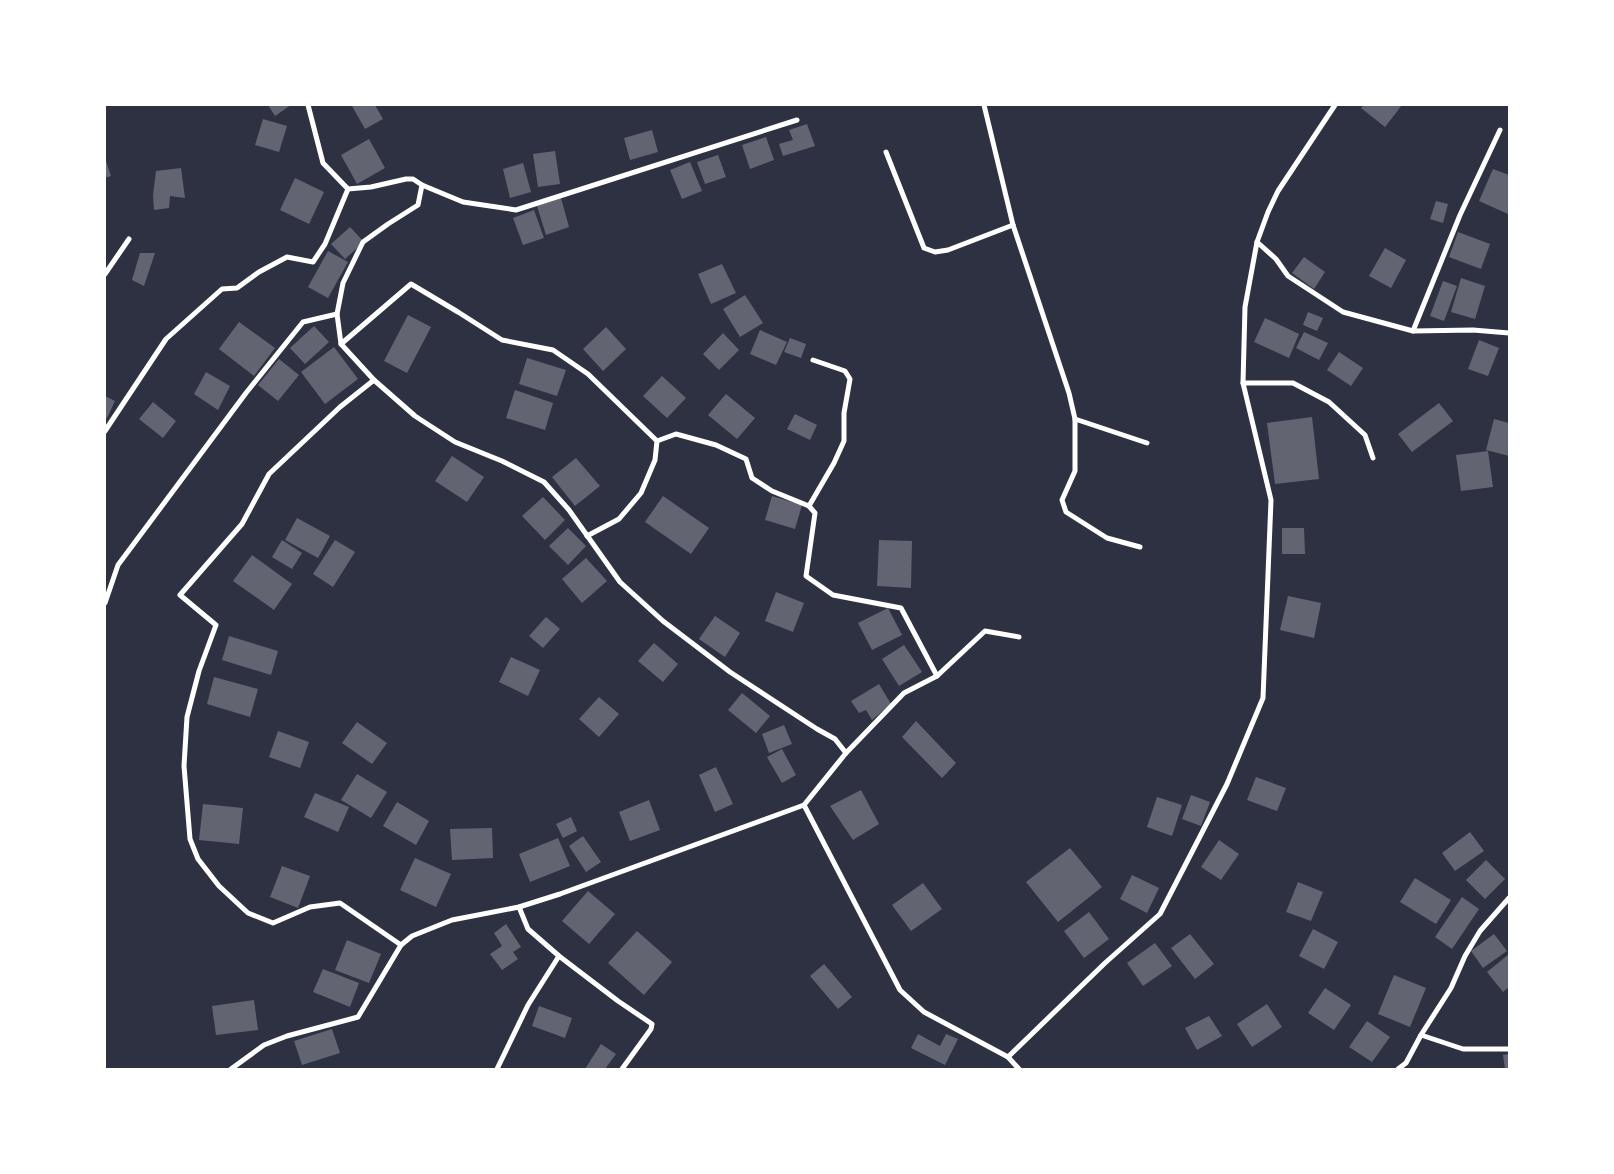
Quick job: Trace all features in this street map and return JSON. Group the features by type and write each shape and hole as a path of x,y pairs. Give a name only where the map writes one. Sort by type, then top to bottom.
{"street":[{"path":"308,105 323,163 348,189"},
{"path":"984,105 1013,225 1069,394 1075,419 1075,471 1062,500 1066,512 1107,538 1140,547"},
{"path":"1008,1057 1105,963 1160,914 1227,784 1263,698 1271,500 1243,383 1246,307 1257,242 1268,212 1278,192 1335,105"},
{"path":"348,189 371,187 406,178 413,179 422,185 463,202 516,210 797,120"},
{"path":"1413,331 1460,215 1500,130"},
{"path":"886,152 924,248 935,252 948,250 1013,225"},
{"path":"422,185 418,205 363,242 343,283 338,314 341,344 374,380 415,416 455,442 502,461 544,482 569,510 620,582 662,621 730,672 835,739 846,753"},
{"path":"105,431 166,339 222,289 237,288 259,272 287,257 313,262 325,244 348,189"},
{"path":"105,274 129,239"},
{"path":"1257,242 1276,259 1288,276 1343,312 1413,331 1473,330 1509,333"},
{"path":"341,344 411,284 502,340 553,350 588,374 657,441"},
{"path":"105,603 118,565 246,393 303,322 338,314"},
{"path":"809,506 834,464 844,441 844,414 850,379 845,371 813,360"},
{"path":"374,380 340,407 269,474 242,524 180,595 216,625 199,671 187,717 184,766 190,838 198,859 219,886 248,913 273,922 310,907 340,903 401,945"},
{"path":"1243,383 1293,383 1329,402 1365,435 1373,458"},
{"path":"1075,419 1147,442"},
{"path":"657,441 676,434 716,445 746,459 752,478 772,491 809,506 815,513 806,576 833,595 901,608 937,676"},
{"path":"587,536 619,519 641,493 655,460 657,441"},
{"path":"232,1069 264,1045 287,1036 358,1016 401,945 412,936 452,920 519,907 560,894 804,805 846,753 904,693 937,676 985,631 1019,637"},
{"path":"804,805 900,990 924,1012 1008,1057 1019,1069"},
{"path":"1398,1069 1406,1063 1421,1035 1451,988 1465,956 1480,931 1509,898"},
{"path":"519,907 528,929 559,956 618,1001 652,1024 651,1029 622,1069"},
{"path":"497,1069 528,1005 559,956"},
{"path":"1421,1035 1463,1049 1509,1049"}],"building":[{"path":"268,105 291,105 275,116"},
{"path":"353,105 375,105 383,119 365,129"},
{"path":"1364,105 1402,105 1385,127 1361,108"},
{"path":"263,119 287,126 279,152 255,145"},
{"path":"807,124 815,146 783,156 779,144 793,140 789,130"},
{"path":"652,130 658,152 630,160 624,138"},
{"path":"766,137 774,160 750,169 742,145"},
{"path":"369,139 385,168 357,184 341,155"},
{"path":"555,151 560,184 538,187 533,154"},
{"path":"718,155 726,177 705,184 697,162"},
{"path":"105,158 111,176 105,178"},
{"path":"690,162 702,191 682,199 670,170"},
{"path":"523,163 531,192 510,198 503,169"},
{"path":"181,168 185,198 170,196 169,208 154,210 153,195 156,171"},
{"path":"1493,169 1509,175 1508,214 1479,201"},
{"path":"295,178 324,192 309,224 280,210"},
{"path":"561,198 569,227 546,235 537,206"},
{"path":"1436,201 1448,204 1443,223 1430,219"},
{"path":"534,210 544,238 523,245 513,218"},
{"path":"350,227 364,242 345,259 331,244"},
{"path":"1458,232 1490,244 1481,269 1449,257"},
{"path":"1385,248 1406,260 1391,288 1369,276"},
{"path":"328,251 348,262 328,298 308,287"},
{"path":"140,253 155,253 144,286 132,280"},
{"path":"1304,257 1325,272 1314,289 1292,273"},
{"path":"722,264 736,293 711,304 698,274"},
{"path":"1461,278 1485,286 1475,319 1451,312"},
{"path":"1443,281 1457,286 1444,321 1430,316"},
{"path":"745,295 763,323 740,337 723,309"},
{"path":"1308,312 1323,318 1317,331 1303,325"},
{"path":"408,315 431,327 407,373 384,361"},
{"path":"1265,318 1299,334 1289,358 1254,342"},
{"path":"239,322 275,348 254,376 219,349"},
{"path":"314,326 329,342 305,364 290,348"},
{"path":"606,327 626,349 603,371 583,349"},
{"path":"760,330 787,342 776,365 750,354"},
{"path":"1304,332 1328,343 1319,360 1296,348"},
{"path":"723,333 739,350 719,370 703,354"},
{"path":"790,338 806,344 801,358 784,352"},
{"path":"1479,340 1499,348 1488,376 1468,369"},
{"path":"334,347 358,379 325,404 301,372"},
{"path":"1339,352 1363,368 1351,386 1327,370"},
{"path":"527,358 566,370 557,396 519,384"},
{"path":"279,359 299,375 278,401 258,385"},
{"path":"206,372 230,386 218,410 194,394"},
{"path":"662,376 686,398 667,418 643,396"},
{"path":"515,390 553,403 545,430 506,418"},
{"path":"726,394 755,418 737,439 708,415"},
{"path":"105,396 115,401 107,418 105,417"},
{"path":"153,402 176,421 163,438 139,419"},
{"path":"1439,403 1453,421 1412,452 1398,434"},
{"path":"795,414 817,425 810,440 787,429"},
{"path":"1312,417 1319,479 1275,484 1267,423"},
{"path":"1494,419 1509,423 1509,456 1486,450"},
{"path":"1488,451 1493,487 1461,491 1456,455"},
{"path":"452,456 484,477 467,502 435,481"},
{"path":"576,458 600,486 575,506 552,477"},
{"path":"663,496 709,528 691,554 645,522"},
{"path":"772,496 802,505 795,529 765,520"},
{"path":"543,497 565,520 545,540 522,516"},
{"path":"297,518 330,536 318,558 285,540"},
{"path":"568,528 586,546 568,565 549,546"},
{"path":"1282,528 1304,528 1305,554 1282,554"},
{"path":"282,540 302,553 292,569 272,557"},
{"path":"335,540 355,552 333,587 313,574"},
{"path":"879,540 912,541 911,588 877,586"},
{"path":"252,555 292,584 274,610 233,581"},
{"path":"586,558 607,581 582,603 562,579"},
{"path":"776,592 804,603 793,632 765,621"},
{"path":"1288,596 1321,603 1314,638 1280,630"},
{"path":"888,608 902,635 872,650 858,623"},
{"path":"715,616 740,633 725,657 699,639"},
{"path":"546,617 560,629 543,648 529,636"},
{"path":"229,636 278,651 271,675 222,660"},
{"path":"654,643 678,664 663,682 638,661"},
{"path":"904,645 922,672 899,686 882,659"},
{"path":"511,657 540,670 528,696 499,682"},
{"path":"214,677 258,689 250,717 207,704"},
{"path":"879,684 891,704 872,720 866,710 859,713 851,701"},
{"path":"742,693 770,716 756,733 728,710"},
{"path":"599,697 619,714 599,737 579,719"},
{"path":"916,721 956,763 942,778 902,737"},
{"path":"357,722 387,743 372,764 342,743"},
{"path":"784,725 792,744 769,753 762,734"},
{"path":"278,731 309,742 300,768 269,757"},
{"path":"782,749 796,775 782,783 767,757"},
{"path":"716,767 733,804 715,812 699,775"},
{"path":"357,774 387,792 371,818 341,800"},
{"path":"1256,777 1286,788 1277,811 1247,800"},
{"path":"861,790 879,824 853,840 830,806"},
{"path":"315,793 349,807 338,832 304,817"},
{"path":"1191,795 1210,802 1201,826 1182,819"},
{"path":"1157,797 1182,805 1172,836 1147,827"},
{"path":"649,800 660,830 630,841 619,812"},
{"path":"397,802 429,821 416,845 383,826"},
{"path":"203,804 243,808 239,844 199,840"},
{"path":"571,817 577,831 563,838 556,824"},
{"path":"492,828 493,858 452,860 450,829"},
{"path":"1470,832 1484,851 1455,871 1442,853"},
{"path":"583,836 601,862 586,872 569,846"},
{"path":"558,838 570,866 530,882 519,854"},
{"path":"1219,840 1239,854 1221,880 1201,867"},
{"path":"1070,848 1102,887 1058,922 1026,882"},
{"path":"415,858 451,874 436,907 400,890"},
{"path":"1486,860 1505,879 1485,899 1466,880"},
{"path":"282,866 310,876 298,908 270,897"},
{"path":"1132,875 1159,888 1147,913 1120,899"},
{"path":"1415,878 1451,900 1436,924 1400,902"},
{"path":"1298,882 1323,892 1311,921 1286,912"},
{"path":"923,883 942,909 911,931 892,905"},
{"path":"588,891 615,914 589,944 562,921"},
{"path":"1462,897 1479,909 1452,949 1435,937"},
{"path":"1089,912 1109,939 1084,958 1064,931"},
{"path":"506,924 521,947 513,952 518,959 502,970 490,954 502,946 494,933"},
{"path":"1313,929 1338,942 1324,969 1299,956"},
{"path":"637,931 672,962 644,995 608,963"},
{"path":"1190,934 1214,964 1195,979 1171,948"},
{"path":"1494,934 1507,951 1483,968 1471,951"},
{"path":"347,940 381,954 369,983 335,970"},
{"path":"1155,943 1172,966 1143,986 1127,963"},
{"path":"1509,954 1509,987 1503,992 1487,972"},
{"path":"824,964 852,997 838,1009 810,976"},
{"path":"323,969 359,983 350,1007 313,992"},
{"path":"1394,975 1426,988 1410,1027 1378,1014"},
{"path":"1325,988 1351,1005 1334,1030 1308,1013"},
{"path":"254,1000 258,1030 216,1035 212,1006"},
{"path":"1267,1004 1282,1027 1252,1047 1237,1024"},
{"path":"539,1006 572,1018 565,1038 532,1026"},
{"path":"1209,1016 1222,1036 1197,1050 1185,1028"},
{"path":"1367,1021 1390,1037 1372,1062 1349,1047"},
{"path":"332,1029 340,1053 302,1065 294,1041"},
{"path":"918,1034 940,1046 946,1034 958,1039 945,1065 911,1048"},
{"path":"601,1044 616,1054 605,1069 585,1069"},
{"path":"1509,1054 1509,1069 1505,1069 1503,1055"}]}
